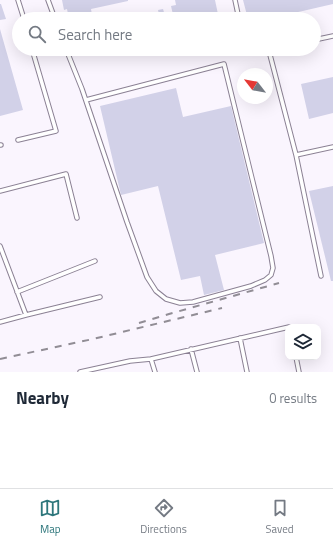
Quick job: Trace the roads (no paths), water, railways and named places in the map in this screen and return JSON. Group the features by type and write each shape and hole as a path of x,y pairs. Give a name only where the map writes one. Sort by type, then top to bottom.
{"lane":[{"path":"18,0 22,12"},
{"path":"48,0 52,12"},
{"path":"235,0 238,12"},
{"path":"321,39 333,36"},
{"path":"18,140 56,131 34,56"},
{"path":"69,56 86,100 147,277 156,291 166,299 180,303 193,302 251,286 265,280 271,275 273,268 271,256 224,64 86,100"},
{"path":"270,56 296,155 321,276"},
{"path":"296,155 333,147"},
{"path":"0,191 66,174 78,218"},
{"path":"0,246 26,315"},
{"path":"17,292 95,261"},
{"path":"0,322 100,297"},
{"path":"80,372 151,359 285,328"},
{"path":"240,338 247,372"},
{"path":"191,349 197,372"},
{"path":"151,359 155,372"},
{"path":"297,360 299,372"}],"railway":[{"path":"139,323 279,283"},
{"path":"0,359 93,339 222,308"}]}
